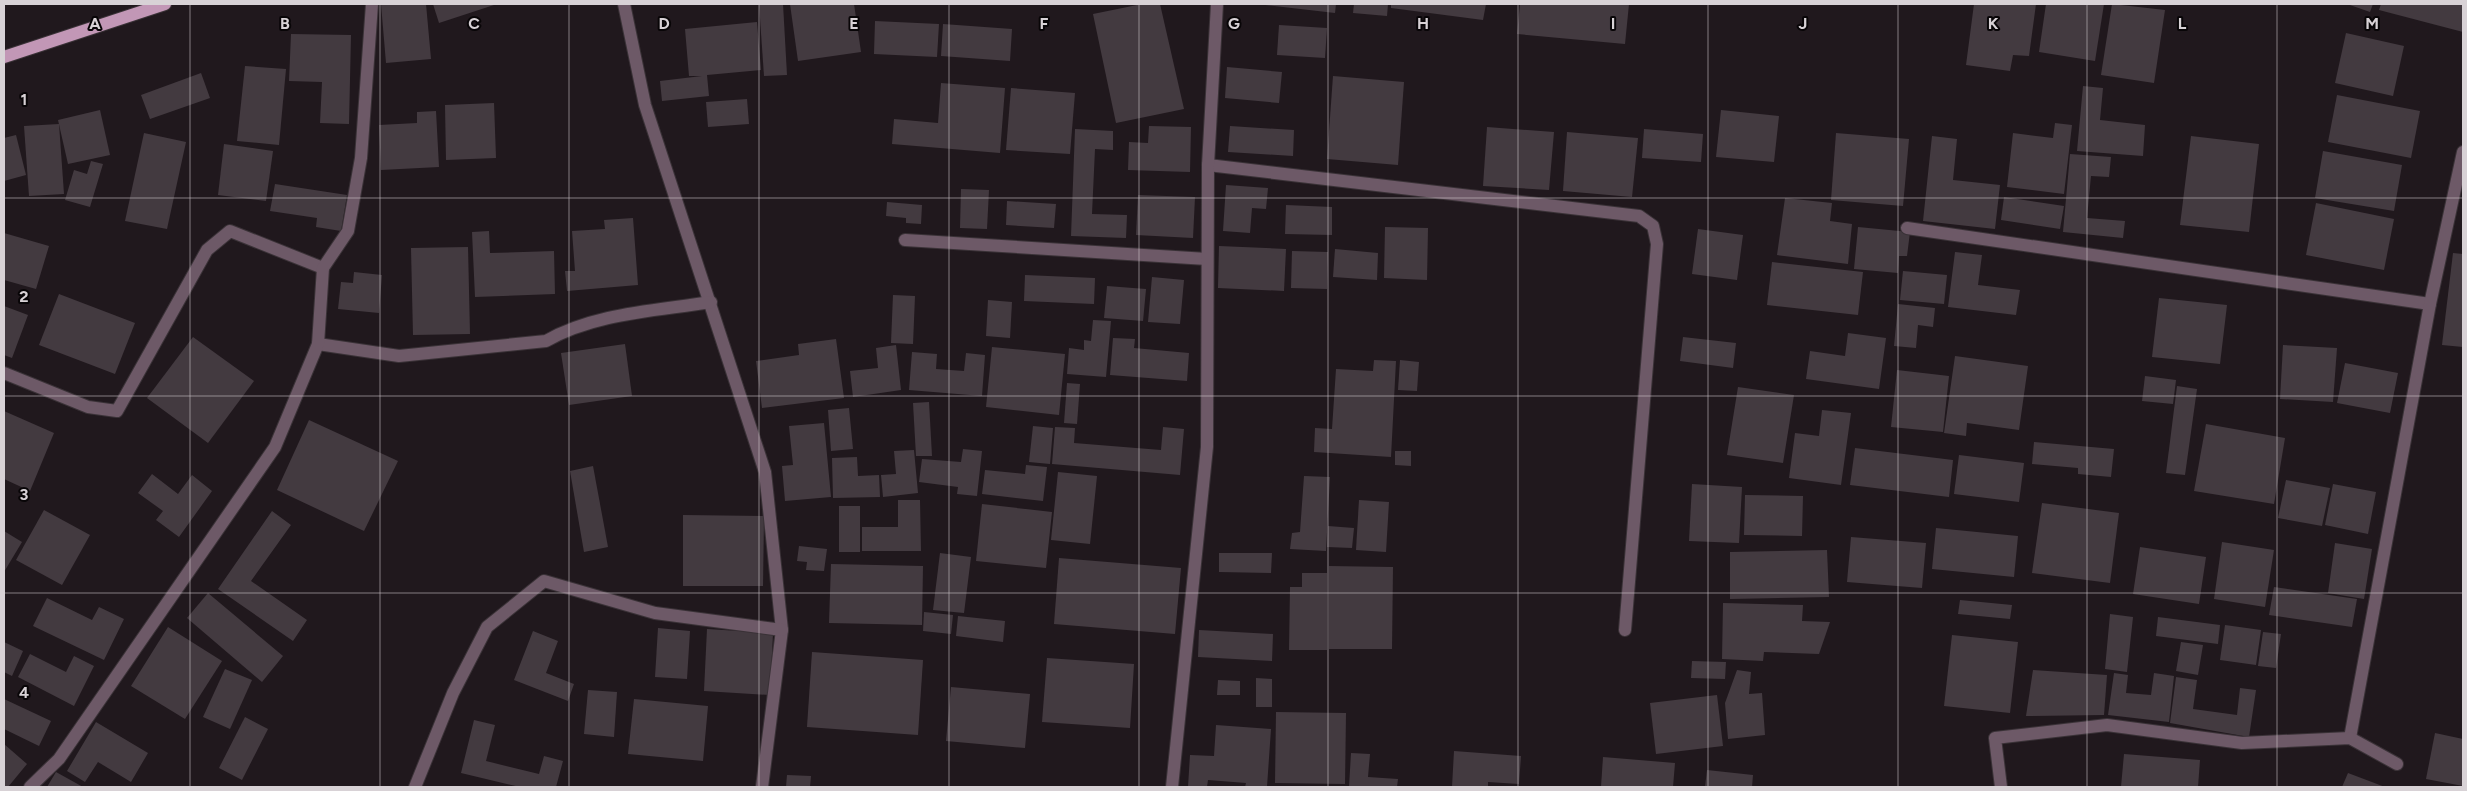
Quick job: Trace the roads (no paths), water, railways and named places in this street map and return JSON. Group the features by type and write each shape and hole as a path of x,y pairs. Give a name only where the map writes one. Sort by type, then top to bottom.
{"main road":[{"path":"4,57 165,4"}],"street":[{"path":"30,787 59,758 275,447 318,344 323,268 348,231 361,158 372,4"},
{"path":"624,4 645,105 711,302 765,472 782,630 762,787"},
{"path":"1172,787 1207,447 1208,165 1217,4"},
{"path":"2350,738 2430,304 2463,152"},
{"path":"1208,165 1639,216 1653,226 1657,244 1625,630"},
{"path":"1907,228 2430,304"},
{"path":"4,373 88,408 117,411 207,250 230,232 323,268"},
{"path":"906,240 1207,260"},
{"path":"318,344 399,356 546,341 564,331 591,321 711,302"},
{"path":"415,787 453,694 487,627 544,581 655,613 782,630"},
{"path":"2001,787 1995,738 2107,726 2242,743 2350,738 2397,764"}]}
